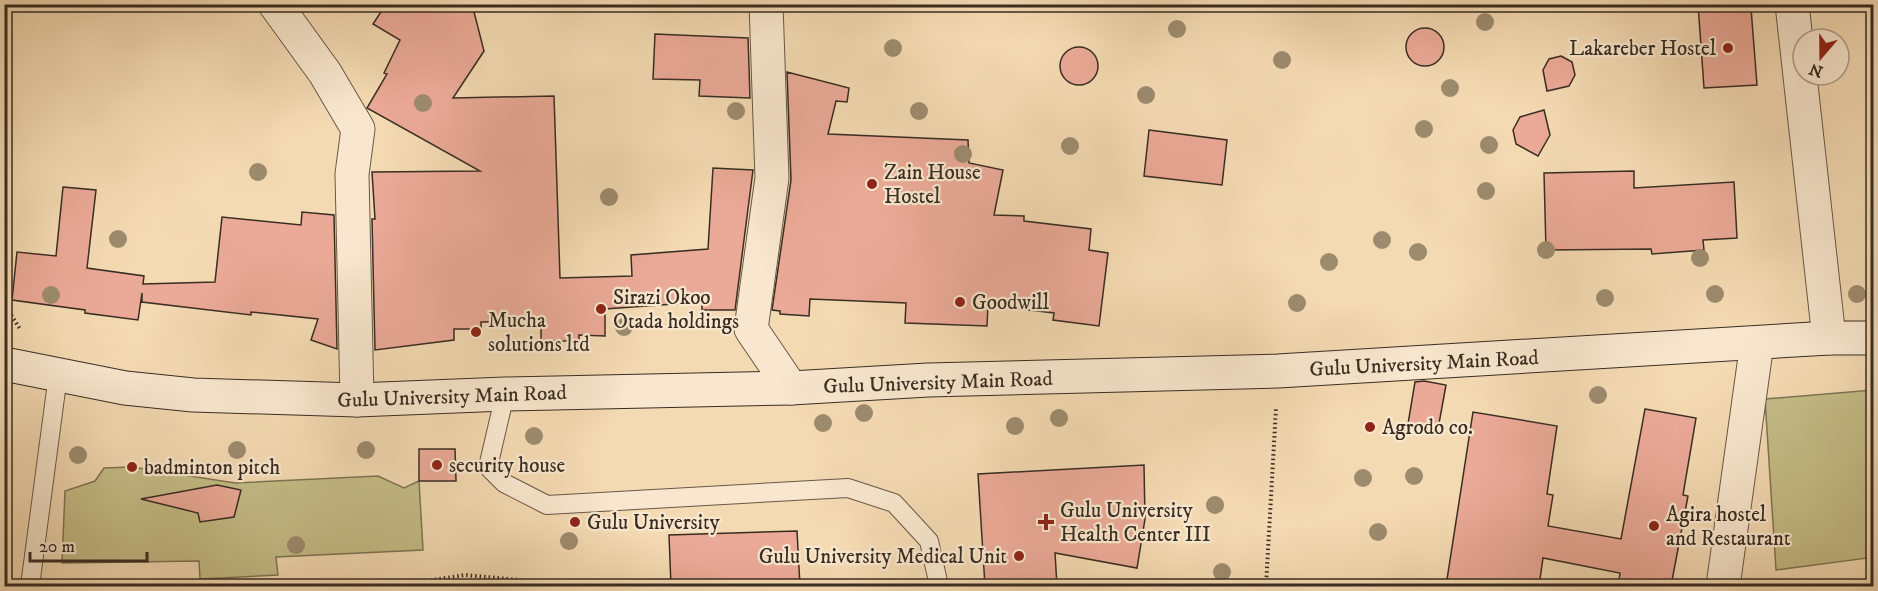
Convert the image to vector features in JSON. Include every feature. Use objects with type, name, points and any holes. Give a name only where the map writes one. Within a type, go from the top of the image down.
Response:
[{"type":"street","points":[[275,4],[326,73],[358,129],[352,174],[357,400]]},
{"type":"street","points":[[766,4],[772,178],[751,329],[790,388]]},
{"type":"street","points":[[1792,4],[1829,338]]},
{"type":"street","name":"Gulu University Main Road","points":[[4,364],[125,388],[193,395],[357,400],[505,394],[790,388],[928,380],[1278,371],[1829,338],[1874,338]]},
{"type":"street","points":[[1723,586],[1757,343]]},
{"type":"lane","points":[[30,586],[57,375]]},
{"type":"lane","points":[[505,394],[488,467],[504,483],[547,505],[848,488],[894,503],[929,541],[939,586]]},
{"type":"path","points":[[1266,586],[1278,371]]},
{"type":"path","points":[[395,586],[465,575],[583,586]]},
{"type":"shaded area","points":[[1873,390],[1873,586],[1871,586],[1867,558],[1776,570],[1765,399]]},
{"type":"shaded area","points":[[132,467],[235,483],[378,476],[404,488],[419,481],[423,550],[276,557],[278,575],[200,579],[199,561],[62,563],[65,491],[95,481],[104,468]]},
{"type":"building","points":[[386,4],[472,4],[484,51],[453,98],[554,96],[560,278],[632,276],[631,255],[708,249],[713,168],[753,170],[735,310],[702,310],[702,302],[605,309],[605,336],[579,335],[579,341],[541,341],[541,321],[481,322],[481,329],[454,329],[454,340],[375,350],[372,219],[375,219],[372,172],[480,171],[367,108],[387,74],[384,73],[400,40],[373,24]]},
{"type":"building","name":"Lakareber Hostel","points":[[1698,4],[1735,4],[1735,9],[1751,8],[1757,85],[1704,88]]},
{"type":"building","points":[[1425,28],[1438,34],[1444,47],[1438,60],[1425,66],[1412,60],[1406,47],[1412,34]]},
{"type":"building","points":[[655,34],[748,38],[750,98],[699,96],[700,80],[653,79]]},
{"type":"building","points":[[1079,47],[1092,53],[1098,66],[1092,79],[1079,85],[1066,79],[1060,66],[1066,53]]},
{"type":"building","points":[[1561,56],[1572,62],[1575,75],[1569,86],[1547,91],[1543,70],[1549,59]]},
{"type":"building","points":[[787,72],[849,88],[847,102],[836,101],[828,134],[968,140],[969,163],[1003,170],[994,215],[1024,216],[1024,221],[1091,229],[1089,250],[1108,253],[1099,326],[1053,320],[1054,313],[988,305],[987,326],[905,323],[906,303],[810,299],[809,316],[780,314],[780,311],[772,310],[791,180]]},
{"type":"building","points":[[1544,110],[1550,135],[1538,156],[1516,144],[1513,130],[1520,117]]},
{"type":"building","points":[[1149,130],[1227,140],[1222,185],[1144,176]]},
{"type":"building","points":[[1634,171],[1634,188],[1734,182],[1737,238],[1703,240],[1704,250],[1652,254],[1651,249],[1546,250],[1544,173]]},
{"type":"building","points":[[63,187],[96,190],[87,268],[144,276],[143,284],[215,282],[222,217],[301,225],[302,212],[334,215],[337,349],[311,340],[318,319],[251,312],[251,315],[142,302],[142,293],[138,320],[12,300],[17,252],[56,256]]},
{"type":"building","points":[[1424,381],[1446,385],[1438,429],[1408,424],[1415,382]]},
{"type":"building","points":[[1645,409],[1696,418],[1683,495],[1688,496],[1671,586],[1618,586],[1620,573],[1543,558],[1539,586],[1446,586],[1473,412],[1557,426],[1547,494],[1553,495],[1548,526],[1621,539]]},
{"type":"building","name":"security house","points":[[419,449],[455,449],[456,481],[419,481]]},
{"type":"building","points":[[1144,465],[1145,519],[1137,568],[1055,553],[1057,586],[985,586],[978,474]]},
{"type":"building","points":[[217,485],[241,490],[234,517],[200,522],[198,513],[141,499]]},
{"type":"building","points":[[797,531],[800,586],[671,586],[669,535]]},
{"type":"place","name":"Lakareber Hostel","points":[[1728,48]]},
{"type":"place","name":"Zain House Hostel","points":[[872,184]]},
{"type":"place","name":"Goodwill","points":[[960,302]]},
{"type":"place","name":"Sirazi Okoo Otada holdings","points":[[601,309]]},
{"type":"place","name":"Mucha solutions ltd","points":[[476,332]]},
{"type":"place","name":"Agrodo co.","points":[[1370,427]]},
{"type":"place","name":"security house","points":[[437,465]]},
{"type":"place","name":"badminton pitch","points":[[132,467]]},
{"type":"place","name":"Gulu University","points":[[575,522]]},
{"type":"place","name":"Gulu University Health Center III","points":[[1046,522]]},
{"type":"place","name":"Agira hostel and Restaurant","points":[[1654,526]]},
{"type":"place","name":"Gulu University Medical Unit","points":[[1019,556]]}]
